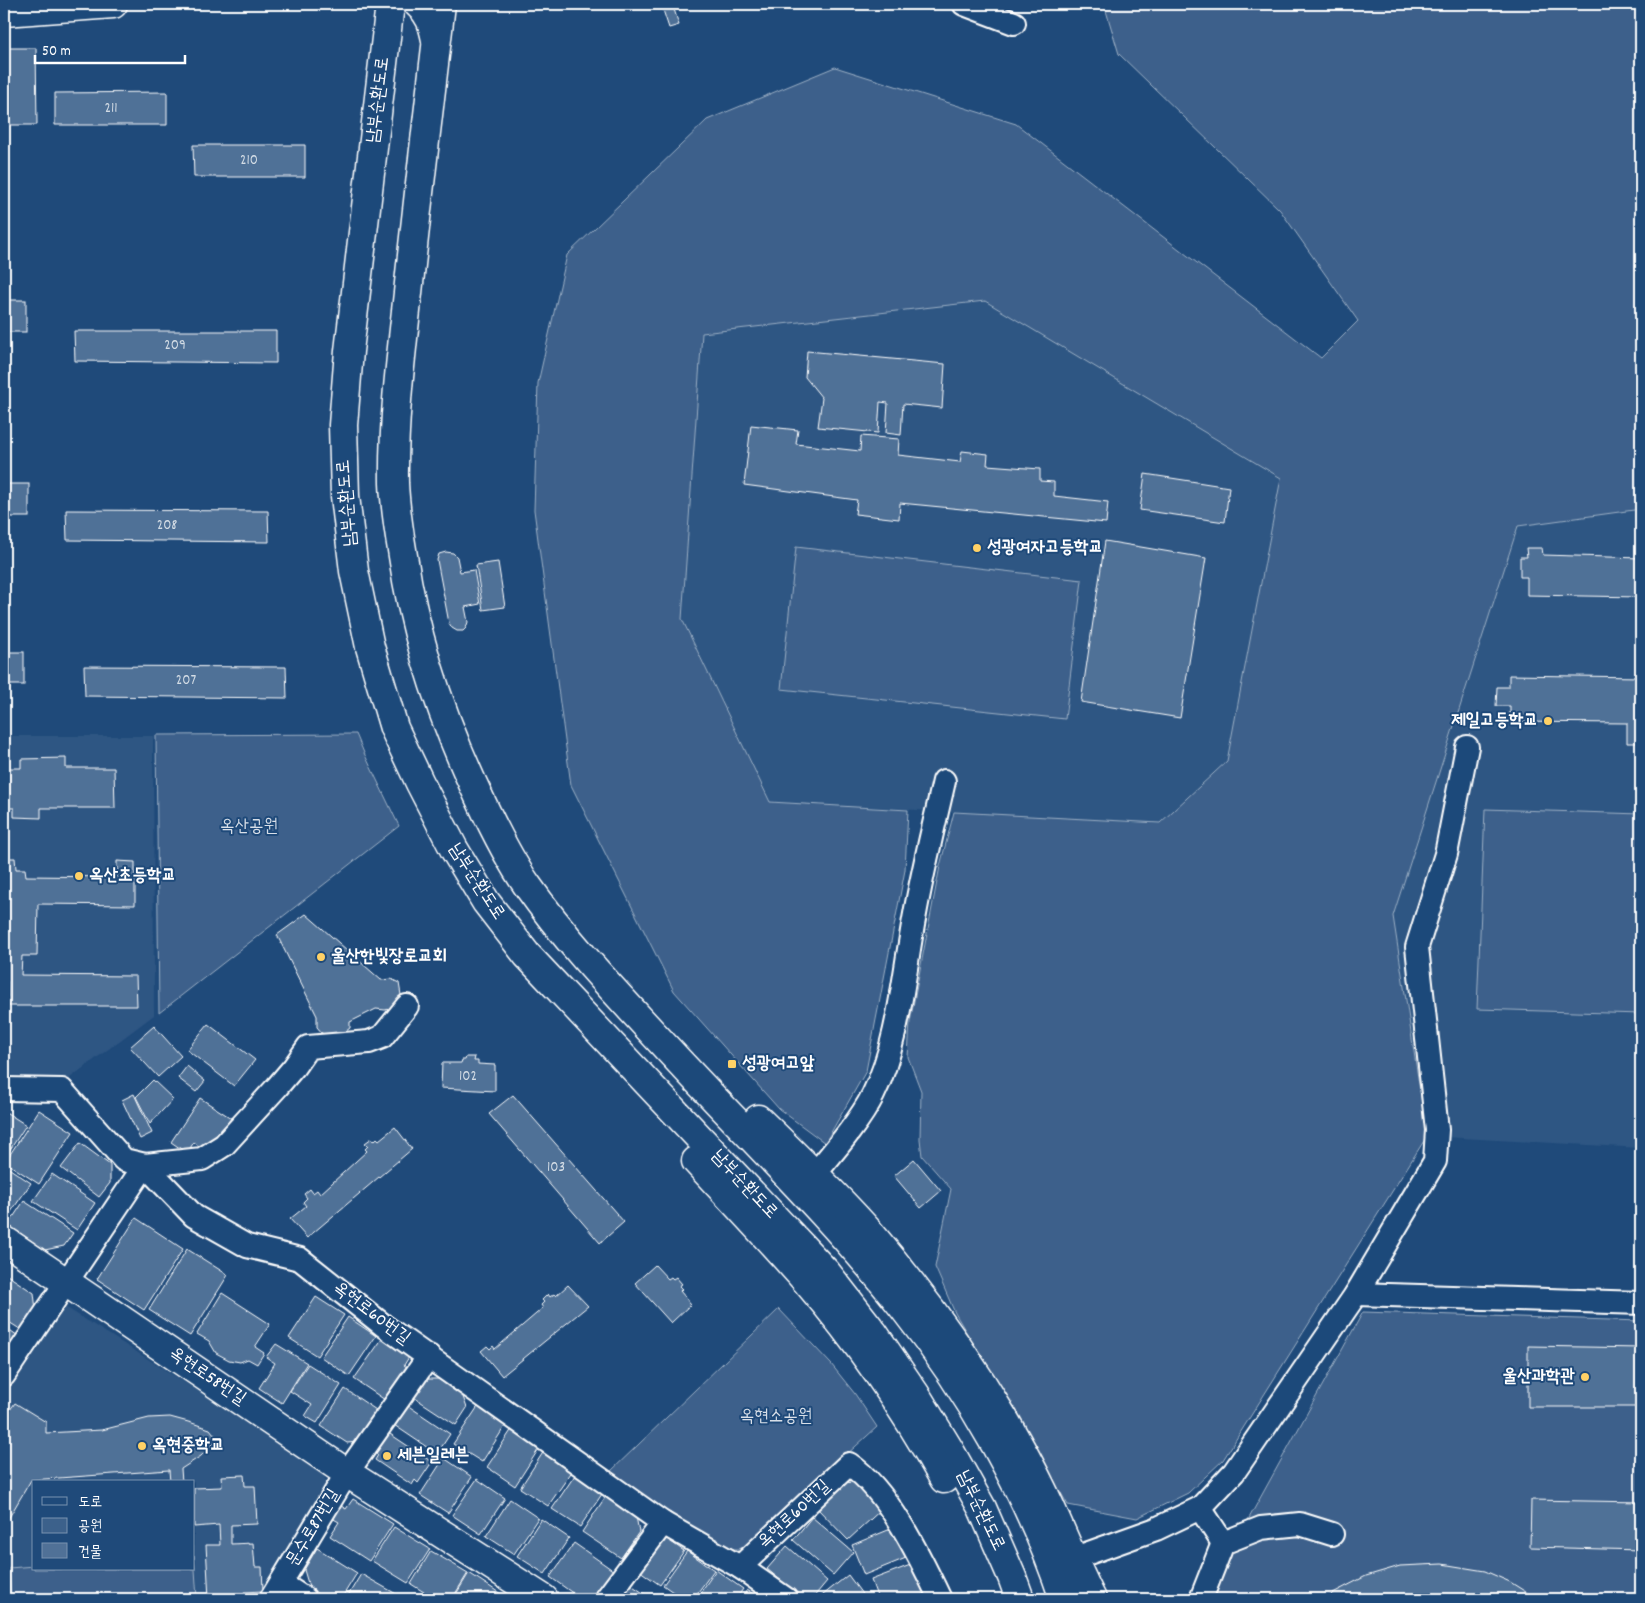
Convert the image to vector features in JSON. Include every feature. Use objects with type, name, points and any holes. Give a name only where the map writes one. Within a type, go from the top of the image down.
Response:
[{"type":"main road","points":[[4,12],[114,4]]},
{"type":"main road","name":"남부순환도로","points":[[390,4],[342,425],[345,496],[356,580],[370,647],[394,728],[454,849],[486,902],[527,955],[828,1273],[873,1332],[916,1395],[949,1449],[972,1491],[1020,1599]]},
{"type":"main road","points":[[418,4],[426,11],[433,25],[436,41]]},
{"type":"main road","points":[[441,4],[395,419],[394,487],[403,559],[417,627],[444,714],[464,766],[494,829],[524,881],[567,938],[693,1077],[855,1249],[904,1308],[952,1376],[986,1430],[1015,1482],[1052,1563],[1064,1599]]},
{"type":"main road","points":[[524,881],[610,976],[815,1174],[871,1234],[907,1277],[969,1362],[1006,1422],[1041,1486],[1072,1559],[1092,1599]]},
{"type":"main road","points":[[486,902],[521,956],[556,1004],[654,1116],[807,1283],[856,1343],[933,1459],[964,1514],[999,1599]]},
{"type":"main road","name":"옥현로58번길","points":[[4,1240],[347,1473],[544,1599]]},
{"type":"main road","points":[[1072,1559],[1086,1599]]},
{"type":"street","points":[[964,4],[1014,22]]},
{"type":"street","points":[[1072,1559],[1156,1529],[1200,1508],[1234,1472],[1356,1294],[1435,1161],[1437,1130],[1417,947],[1446,854],[1467,747]]},
{"type":"street","points":[[815,1174],[842,1141],[873,1096],[887,1061],[901,997],[915,914],[944,781]]},
{"type":"street","points":[[4,1375],[145,1165],[202,1159],[224,1145],[294,1068],[308,1046],[369,1042],[382,1037],[407,1006]]},
{"type":"street","name":"옥현로60번길","points":[[4,1089],[62,1090],[124,1160],[145,1165],[194,1216],[247,1246],[300,1259],[383,1325],[663,1523],[740,1566],[786,1599]]},
{"type":"street","points":[[1356,1294],[1641,1303]]},
{"type":"street","points":[[347,1473],[428,1356]]},
{"type":"street","name":"옥현로60번길","points":[[740,1566],[849,1464],[858,1470],[880,1495],[917,1551],[940,1599]]},
{"type":"street","name":"문수로87번길","points":[[305,1599],[276,1592],[347,1473]]},
{"type":"street","points":[[1200,1508],[1223,1543]]},
{"type":"street","points":[[606,1599],[663,1523]]},
{"type":"street","points":[[1201,1599],[1223,1543],[1261,1528],[1300,1524],[1332,1534]]},
{"type":"shaded area","name":"성광여자고등학교","points":[[985,301],[1281,478],[1227,761],[1161,823],[770,802],[682,619],[702,333]]},
{"type":"shaded area","name":"제일고등학교","points":[[1641,509],[1641,1148],[1427,1136],[1393,916],[1518,526]]},
{"type":"shaded area","name":"옥산초등학교","points":[[4,736],[153,736],[154,1015],[62,1084],[4,1083]]},
{"type":"shaded area","name":"옥현중학교","points":[[59,1303],[238,1416],[323,1475],[329,1487],[261,1599],[4,1599],[4,1388]]},
{"type":"green space","points":[[1104,4],[1641,4],[1641,509],[1518,526],[1393,916],[1427,1136],[1223,1460],[1188,1493],[1137,1518],[1068,1505],[955,1313],[935,1267],[951,1189],[922,1156],[920,1139],[921,1091],[908,1057],[910,1022],[940,866],[954,812],[1160,823],[1227,761],[1281,478],[985,301],[702,333],[682,619],[770,802],[908,810],[905,870],[866,1071],[825,1143],[779,1109],[674,991],[571,785],[534,510],[538,383],[567,255],[707,120],[835,67],[1016,124],[1321,358],[1358,321],[1280,210],[1119,54]]},
{"type":"green space","points":[[796,547],[1082,580],[1065,719],[781,689]]},
{"type":"green space","name":"옥산공원","points":[[356,734],[399,826],[159,1013],[156,735]]},
{"type":"green space","points":[[1485,809],[1641,814],[1641,1014],[1477,1009]]},
{"type":"green space","name":"옥현소공원","points":[[779,1309],[831,1364],[855,1394],[877,1427],[749,1543],[739,1549],[728,1547],[713,1541],[674,1518],[610,1472]]},
{"type":"green space","points":[[1363,1312],[1641,1321],[1641,1599],[1207,1599],[1248,1520]]},
{"type":"green space","points":[[32,1566],[32,1570],[195,1570],[197,1599],[11,1599],[9,1568]]},
{"type":"building","points":[[673,6],[679,25],[669,28],[663,10]]},
{"type":"building","points":[[4,48],[36,48],[37,125],[4,125]]},
{"type":"building","points":[[167,92],[167,125],[55,125],[55,93]]},
{"type":"building","points":[[193,145],[305,145],[305,177],[194,177]]},
{"type":"building","points":[[4,300],[26,300],[26,332],[4,332]]},
{"type":"building","points":[[74,331],[276,331],[276,363],[75,361]]},
{"type":"building","points":[[807,351],[945,364],[942,408],[903,404],[901,435],[886,433],[888,403],[880,402],[878,433],[818,427],[822,398],[805,377]]},
{"type":"building","points":[[751,425],[798,430],[796,444],[860,451],[861,436],[899,439],[898,455],[960,462],[962,451],[988,454],[987,465],[1040,469],[1040,481],[1054,482],[1054,496],[1108,502],[1106,523],[900,503],[899,519],[855,514],[857,500],[744,485]]},
{"type":"building","points":[[1145,474],[1229,487],[1225,522],[1140,510]]},
{"type":"building","points":[[4,484],[29,484],[29,517],[4,517]]},
{"type":"building","points":[[66,510],[268,511],[269,542],[67,540]]},
{"type":"building","points":[[1105,541],[1206,558],[1180,718],[1081,702]]},
{"type":"building","points":[[1526,548],[1542,548],[1543,555],[1641,558],[1641,597],[1527,595],[1527,577],[1520,577],[1520,557],[1527,557]]},
{"type":"building","points":[[453,553],[457,557],[460,572],[474,570],[480,604],[465,607],[468,622],[463,631],[457,631],[449,623],[437,560],[439,554]]},
{"type":"building","points":[[498,562],[505,607],[483,610],[476,565]]},
{"type":"building","points":[[4,652],[24,652],[24,685],[4,685]]},
{"type":"building","points":[[84,666],[286,667],[287,698],[85,696]]},
{"type":"building","points":[[1509,675],[1641,677],[1641,743],[1627,743],[1627,723],[1510,722],[1510,706],[1496,706],[1497,687],[1509,687]]},
{"type":"building","points":[[66,758],[66,768],[114,768],[115,808],[41,808],[41,818],[14,817],[14,808],[4,808],[4,768],[21,768],[21,759]]},
{"type":"building","points":[[4,858],[15,858],[16,869],[25,869],[26,876],[117,877],[117,861],[135,862],[135,905],[38,904],[37,956],[22,956],[21,975],[136,976],[137,1006],[8,1006],[7,981],[4,981]]},
{"type":"building","name":"울산한빛장로교회","points":[[306,914],[381,980],[391,979],[399,983],[402,1001],[394,1008],[376,1009],[350,1022],[350,1028],[341,1035],[331,1038],[323,1034],[317,1027],[317,1016],[277,935]]},
{"type":"building","points":[[208,1024],[255,1060],[234,1086],[187,1050]]},
{"type":"building","points":[[154,1026],[181,1056],[158,1077],[130,1047]]},
{"type":"building","points":[[466,1057],[475,1057],[474,1061],[478,1061],[478,1064],[495,1065],[495,1091],[441,1088],[442,1063],[461,1063]]},
{"type":"building","points":[[187,1066],[205,1081],[196,1092],[178,1078]]},
{"type":"building","points":[[153,1080],[173,1099],[150,1124],[136,1097]]},
{"type":"building","points":[[134,1094],[152,1133],[140,1139],[122,1100]]},
{"type":"building","points":[[513,1095],[624,1222],[600,1243],[489,1114]]},
{"type":"building","points":[[200,1098],[231,1118],[212,1146],[200,1147],[194,1142],[187,1153],[171,1142]]},
{"type":"building","points":[[39,1110],[73,1132],[39,1184],[5,1162]]},
{"type":"building","points":[[4,1111],[26,1125],[4,1159]]},
{"type":"building","points":[[395,1127],[412,1149],[307,1238],[290,1219],[306,1206],[303,1202],[307,1198],[304,1194],[310,1189],[313,1193],[317,1190],[320,1194],[367,1151],[365,1149],[368,1146],[365,1143],[372,1138],[374,1141],[377,1138],[379,1140]]},
{"type":"building","points":[[80,1143],[110,1165],[110,1183],[99,1197],[61,1168]]},
{"type":"building","points":[[914,1159],[941,1191],[921,1208],[894,1176]]},
{"type":"building","points":[[4,1165],[31,1183],[4,1222]]},
{"type":"building","points":[[52,1174],[95,1203],[77,1230],[33,1201]]},
{"type":"building","points":[[24,1201],[73,1233],[64,1246],[45,1250],[8,1225]]},
{"type":"building","points":[[136,1218],[183,1249],[144,1310],[97,1279]]},
{"type":"building","points":[[187,1249],[228,1275],[190,1336],[149,1310]]},
{"type":"building","points":[[655,1265],[668,1279],[676,1277],[682,1284],[679,1286],[682,1289],[680,1291],[691,1304],[671,1323],[635,1283]]},
{"type":"building","points":[[4,1273],[34,1293],[36,1310],[23,1331],[4,1319]]},
{"type":"building","points":[[568,1285],[588,1306],[502,1376],[481,1351],[487,1346],[490,1349],[493,1346],[495,1349],[543,1308],[541,1305],[544,1302],[542,1300],[548,1294],[550,1297],[554,1294],[556,1296]]},
{"type":"building","points":[[222,1293],[270,1324],[255,1347],[264,1353],[257,1364],[248,1359],[240,1362],[229,1360],[216,1353],[209,1341],[197,1334]]},
{"type":"building","points":[[316,1297],[344,1315],[317,1356],[289,1338]]},
{"type":"building","points":[[348,1317],[376,1336],[349,1376],[321,1357]]},
{"type":"building","points":[[4,1326],[21,1338],[4,1362]]},
{"type":"building","points":[[382,1339],[409,1357],[404,1365],[411,1370],[388,1402],[354,1379]]},
{"type":"building","points":[[276,1344],[307,1363],[282,1403],[259,1388],[275,1363],[266,1357]]},
{"type":"building","name":"울산과학관","points":[[1528,1346],[1641,1348],[1641,1407],[1528,1407]]},
{"type":"building","points":[[308,1364],[341,1385],[317,1423],[305,1416],[312,1405],[290,1391]]},
{"type":"building","points":[[423,1379],[438,1379],[462,1394],[467,1408],[456,1425],[412,1396]]},
{"type":"building","points":[[345,1389],[379,1412],[359,1442],[347,1443],[321,1426]]},
{"type":"building","points":[[15,1403],[46,1422],[46,1433],[102,1430],[149,1418],[170,1417],[210,1429],[218,1439],[201,1456],[181,1469],[182,1480],[170,1480],[169,1470],[31,1480],[4,1526],[4,1418]]},
{"type":"building","points":[[404,1403],[450,1434],[437,1454],[391,1423]]},
{"type":"building","points":[[479,1405],[507,1423],[482,1462],[453,1444]]},
{"type":"building","points":[[512,1429],[540,1447],[515,1486],[487,1467]]},
{"type":"building","points":[[384,1430],[432,1462],[418,1483],[415,1480],[412,1485],[375,1460],[378,1455],[370,1450]]},
{"type":"building","points":[[544,1451],[573,1470],[548,1506],[520,1488]]},
{"type":"building","points":[[444,1458],[472,1477],[448,1513],[420,1495]]},
{"type":"building","points":[[577,1472],[604,1491],[580,1527],[552,1509]]},
{"type":"building","points":[[244,1475],[245,1486],[255,1486],[257,1524],[231,1525],[231,1544],[253,1543],[255,1567],[262,1567],[263,1591],[244,1592],[244,1599],[209,1599],[206,1545],[220,1545],[219,1525],[195,1527],[195,1488],[222,1487],[221,1476]]},
{"type":"building","points":[[477,1479],[505,1498],[481,1534],[452,1515]]},
{"type":"building","points":[[843,1482],[859,1483],[883,1508],[848,1540],[816,1507]]},
{"type":"building","points":[[608,1493],[635,1511],[639,1532],[621,1558],[582,1532]]},
{"type":"building","points":[[353,1499],[393,1524],[369,1561],[330,1536],[339,1522],[330,1517],[338,1504],[346,1509]]},
{"type":"building","points":[[510,1499],[538,1518],[514,1554],[486,1536]]},
{"type":"building","points":[[1531,1500],[1641,1502],[1641,1550],[1530,1547]]},
{"type":"building","points":[[812,1517],[853,1552],[833,1575],[793,1540]]},
{"type":"building","points":[[541,1519],[569,1538],[545,1574],[517,1556]]},
{"type":"building","points":[[394,1527],[430,1549],[408,1583],[372,1561]]},
{"type":"building","points":[[893,1528],[906,1558],[864,1575],[852,1545]]},
{"type":"building","points":[[657,1532],[684,1551],[660,1585],[633,1566]]},
{"type":"building","points":[[574,1543],[614,1571],[594,1599],[581,1599],[550,1577]]},
{"type":"building","points":[[787,1546],[827,1581],[812,1599],[803,1599],[767,1569]]},
{"type":"building","points":[[317,1548],[357,1573],[341,1599],[326,1599],[310,1590],[304,1570]]},
{"type":"building","points":[[431,1551],[468,1573],[452,1599],[435,1599],[411,1584]]},
{"type":"building","points":[[687,1551],[714,1570],[693,1599],[683,1599],[663,1585]]},
{"type":"building","points":[[913,1564],[925,1594],[913,1599],[878,1599],[871,1580]]},
{"type":"building","points":[[1442,1564],[1485,1571],[1510,1582],[1537,1599],[1327,1599],[1333,1593],[1366,1576],[1400,1566]]},
{"type":"building","points":[[716,1570],[743,1589],[736,1599],[696,1599]]},
{"type":"building","points":[[469,1573],[504,1596],[502,1599],[453,1599]]},
{"type":"building","points":[[361,1574],[398,1595],[396,1599],[346,1599]]},
{"type":"building","points":[[848,1575],[862,1594],[855,1599],[818,1599]]},
{"type":"building","points":[[622,1579],[651,1598],[609,1599]]},
{"type":"building","points":[[8,1581],[9,1599],[4,1599],[4,1582]]},
{"type":"building","points":[[747,1590],[761,1599],[741,1599]]},
{"type":"place","name":"성광여자고등학교","points":[[977,548]]},
{"type":"place","name":"제일고등학교","points":[[1548,721]]},
{"type":"place","name":"옥산초등학교","points":[[79,876]]},
{"type":"place","name":"울산한빛장로교회","points":[[321,957]]},
{"type":"place","name":"성광여고앞","points":[[732,1064]]},
{"type":"place","name":"울산과학관","points":[[1585,1377]]},
{"type":"place","name":"옥현중학교","points":[[142,1446]]},
{"type":"place","name":"세븐일레븐","points":[[387,1456]]}]
